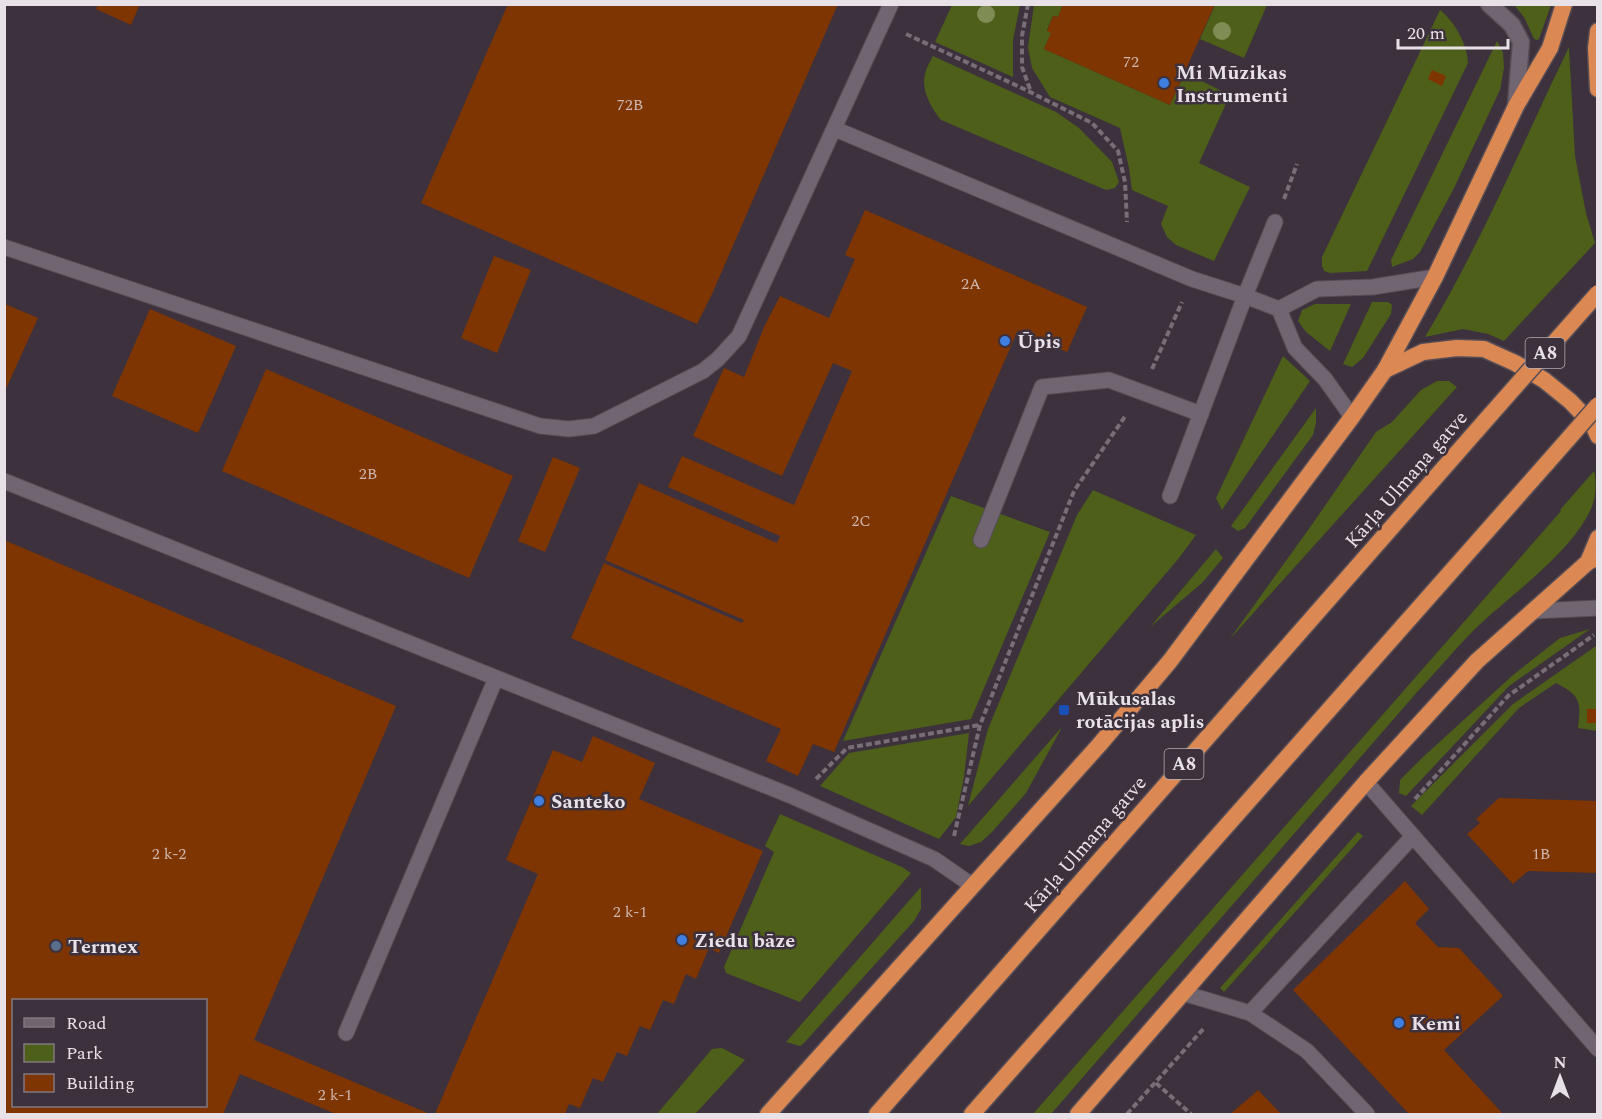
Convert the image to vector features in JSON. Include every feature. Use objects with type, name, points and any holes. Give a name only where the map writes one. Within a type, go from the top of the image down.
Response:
[{"type":"highway","points":[[768,1114],[1100,744],[1170,661],[1352,417],[1385,370],[1436,277],[1516,106],[1550,48],[1564,4]]},
{"type":"highway","points":[[1598,30],[1596,48],[1598,90]]},
{"type":"highway","name":"Kārļa Ulmaņa gatve","points":[[877,1114],[1598,293]]},
{"type":"highway","points":[[1385,370],[1424,352],[1457,348],[1484,349],[1544,380],[1570,400],[1593,425],[1598,436]]},
{"type":"highway","points":[[972,1114],[1598,405]]},
{"type":"highway","points":[[1078,1114],[1366,783],[1477,661],[1593,560],[1598,537]]},
{"type":"street","points":[[1489,4],[1512,25],[1521,42],[1516,106]]},
{"type":"lane","points":[[4,247],[540,426],[569,429],[594,426],[703,371],[718,359],[739,336],[891,4]]},
{"type":"lane","points":[[835,129],[1192,279],[1279,309],[1295,348],[1325,379],[1352,417]]},
{"type":"lane","points":[[1170,496],[1275,222]]},
{"type":"lane","points":[[1279,309],[1317,289],[1373,287],[1436,277]]},
{"type":"lane","points":[[981,540],[1042,387],[1109,380],[1201,414]]},
{"type":"lane","points":[[4,481],[798,798],[934,859],[973,886]]},
{"type":"lane","points":[[1534,611],[1598,608]]},
{"type":"lane","points":[[346,1034],[496,678]]},
{"type":"lane","points":[[1366,783],[1598,1049]]},
{"type":"lane","points":[[1250,1013],[1413,836]]},
{"type":"lane","points":[[1183,993],[1250,1013],[1306,1051],[1367,1114]]},
{"type":"path","points":[[1028,4],[1022,36],[1022,67],[1032,93]]},
{"type":"path","points":[[883,23],[1092,123],[1118,151],[1125,182],[1130,253]]},
{"type":"path","points":[[1275,222],[1297,164]]},
{"type":"path","points":[[954,836],[980,725],[1074,491],[1141,392],[1192,279]]},
{"type":"path","points":[[798,798],[847,748],[980,725]]},
{"type":"path","points":[[1156,1083],[1191,1114]]},
{"type":"green space","points":[[952,5],[1020,5],[1013,40],[1013,77],[935,42]]},
{"type":"green space","points":[[1034,5],[1063,5],[1058,17],[1053,16],[1047,30],[1051,33],[1044,49],[1170,105],[1185,73],[1230,95],[1199,163],[1250,187],[1214,261],[1176,245],[1167,237],[1161,224],[1168,206],[1132,190],[1120,128],[1050,97],[1032,68],[1028,47]]},
{"type":"green space","points":[[1215,5],[1267,5],[1244,58],[1200,39]]},
{"type":"green space","points":[[1514,5],[1551,5],[1539,39],[1534,39],[1524,17]]},
{"type":"green space","points":[[1440,10],[1459,34],[1468,63],[1367,271],[1330,273],[1324,271],[1322,257]]},
{"type":"green space","points":[[1497,41],[1503,53],[1504,68],[1500,90],[1454,188],[1420,252],[1413,259],[1392,267],[1391,260]]},
{"type":"green space","points":[[1569,47],[1575,156],[1586,213],[1595,243],[1504,341],[1488,334],[1463,329],[1425,337],[1483,230]]},
{"type":"green space","points":[[933,56],[1056,112],[1079,128],[1112,162],[1119,182],[1115,188],[1106,190],[941,120],[930,104],[924,86],[926,72]]},
{"type":"green space","points":[[1372,302],[1388,302],[1392,305],[1391,314],[1363,358],[1352,367],[1343,364]]},
{"type":"green space","points":[[1315,304],[1351,304],[1330,351],[1306,332],[1298,321],[1302,310]]},
{"type":"green space","points":[[1283,356],[1310,381],[1222,510],[1216,498]]},
{"type":"green space","points":[[1437,381],[1449,381],[1457,387],[1229,640],[1376,432],[1392,422],[1421,390]]},
{"type":"green space","points":[[1316,408],[1313,435],[1245,528],[1238,531],[1231,526]]},
{"type":"green space","points":[[1594,471],[1594,502],[1568,544],[1453,652],[1051,1114],[1033,1114],[1561,511]]},
{"type":"green space","points":[[1093,490],[1196,535],[968,806],[988,729],[1077,515]]},
{"type":"green space","points":[[951,496],[1050,532],[971,719],[843,741]]},
{"type":"green space","points":[[1216,549],[1223,558],[1202,583],[1150,627]]},
{"type":"green space","points":[[1590,629],[1509,686],[1406,796],[1399,793],[1400,780],[1513,675],[1560,638]]},
{"type":"green space","points":[[1596,646],[1597,731],[1578,728],[1578,700],[1556,683],[1519,708],[1422,815],[1411,806],[1513,704]]},
{"type":"green space","points":[[1061,728],[1026,793],[981,842],[969,846],[960,844]]},
{"type":"green space","points":[[969,733],[956,817],[939,839],[820,786],[849,753]]},
{"type":"green space","points":[[780,814],[911,873],[800,1002],[726,973],[724,967],[774,852],[765,846]]},
{"type":"green space","points":[[1358,832],[1363,836],[1224,992],[1220,988]]},
{"type":"green space","points":[[921,887],[921,909],[914,921],[804,1043],[800,1046],[786,1042]]},
{"type":"green space","points":[[722,1048],[745,1060],[695,1114],[657,1114],[712,1049]]},
{"type":"building","points":[[98,4],[140,4],[131,25],[96,9]]},
{"type":"building","points":[[508,4],[838,4],[697,324],[421,203]]},
{"type":"building","points":[[1063,4],[1215,4],[1170,105],[1044,49],[1051,33],[1047,31],[1053,16],[1058,17]]},
{"type":"building","points":[[1432,70],[1446,76],[1442,86],[1428,79]]},
{"type":"building","points":[[865,210],[1087,307],[1067,352],[1018,330],[834,752],[813,744],[798,776],[766,761],[781,729],[571,638],[604,563],[742,623],[744,620],[605,560],[639,483],[777,543],[780,536],[668,487],[682,456],[794,505],[852,371],[833,363],[782,476],[693,436],[724,368],[744,377],[764,327],[780,296],[829,318],[855,259],[845,255]]},
{"type":"building","points":[[494,256],[531,270],[497,353],[461,338]]},
{"type":"building","points":[[5,304],[38,318],[5,391]]},
{"type":"building","points":[[150,309],[236,346],[198,433],[112,396]]},
{"type":"building","points":[[266,369],[513,476],[469,578],[222,471]]},
{"type":"building","points":[[553,457],[580,468],[545,552],[518,541]]},
{"type":"building","points":[[4,540],[396,706],[254,1040],[430,1114],[336,1114],[240,1074],[223,1114],[4,1114]]},
{"type":"building","points":[[1587,709],[1597,709],[1598,723],[1587,723]]},
{"type":"building","points":[[593,736],[655,763],[639,799],[763,851],[719,953],[709,948],[696,979],[686,974],[674,1004],[663,1000],[650,1030],[640,1026],[627,1056],[617,1052],[603,1082],[593,1078],[580,1108],[569,1104],[565,1114],[435,1114],[538,874],[506,860],[553,750],[582,762]]},
{"type":"building","points":[[1499,798],[1598,801],[1598,873],[1528,871],[1513,884],[1467,834],[1480,823],[1476,819]]},
{"type":"building","name":"Kemi","points":[[1405,881],[1429,909],[1415,923],[1438,947],[1459,948],[1503,996],[1444,1050],[1503,1114],[1409,1114],[1293,990]]},
{"type":"building","points":[[1258,1090],[1281,1114],[1230,1114],[1248,1099]]},
{"type":"place","name":"Mi Mūzikas Instrumenti","points":[[1164,83]]},
{"type":"place","name":"Ūpis","points":[[1005,341]]},
{"type":"place","name":"Mūkusalas rotācijas aplis","points":[[1064,710]]},
{"type":"place","name":"Santeko","points":[[539,801]]},
{"type":"place","name":"Ziedu bāze","points":[[682,940]]},
{"type":"place","name":"Termex","points":[[56,946]]},
{"type":"place","name":"Kemi","points":[[1399,1023]]}]
